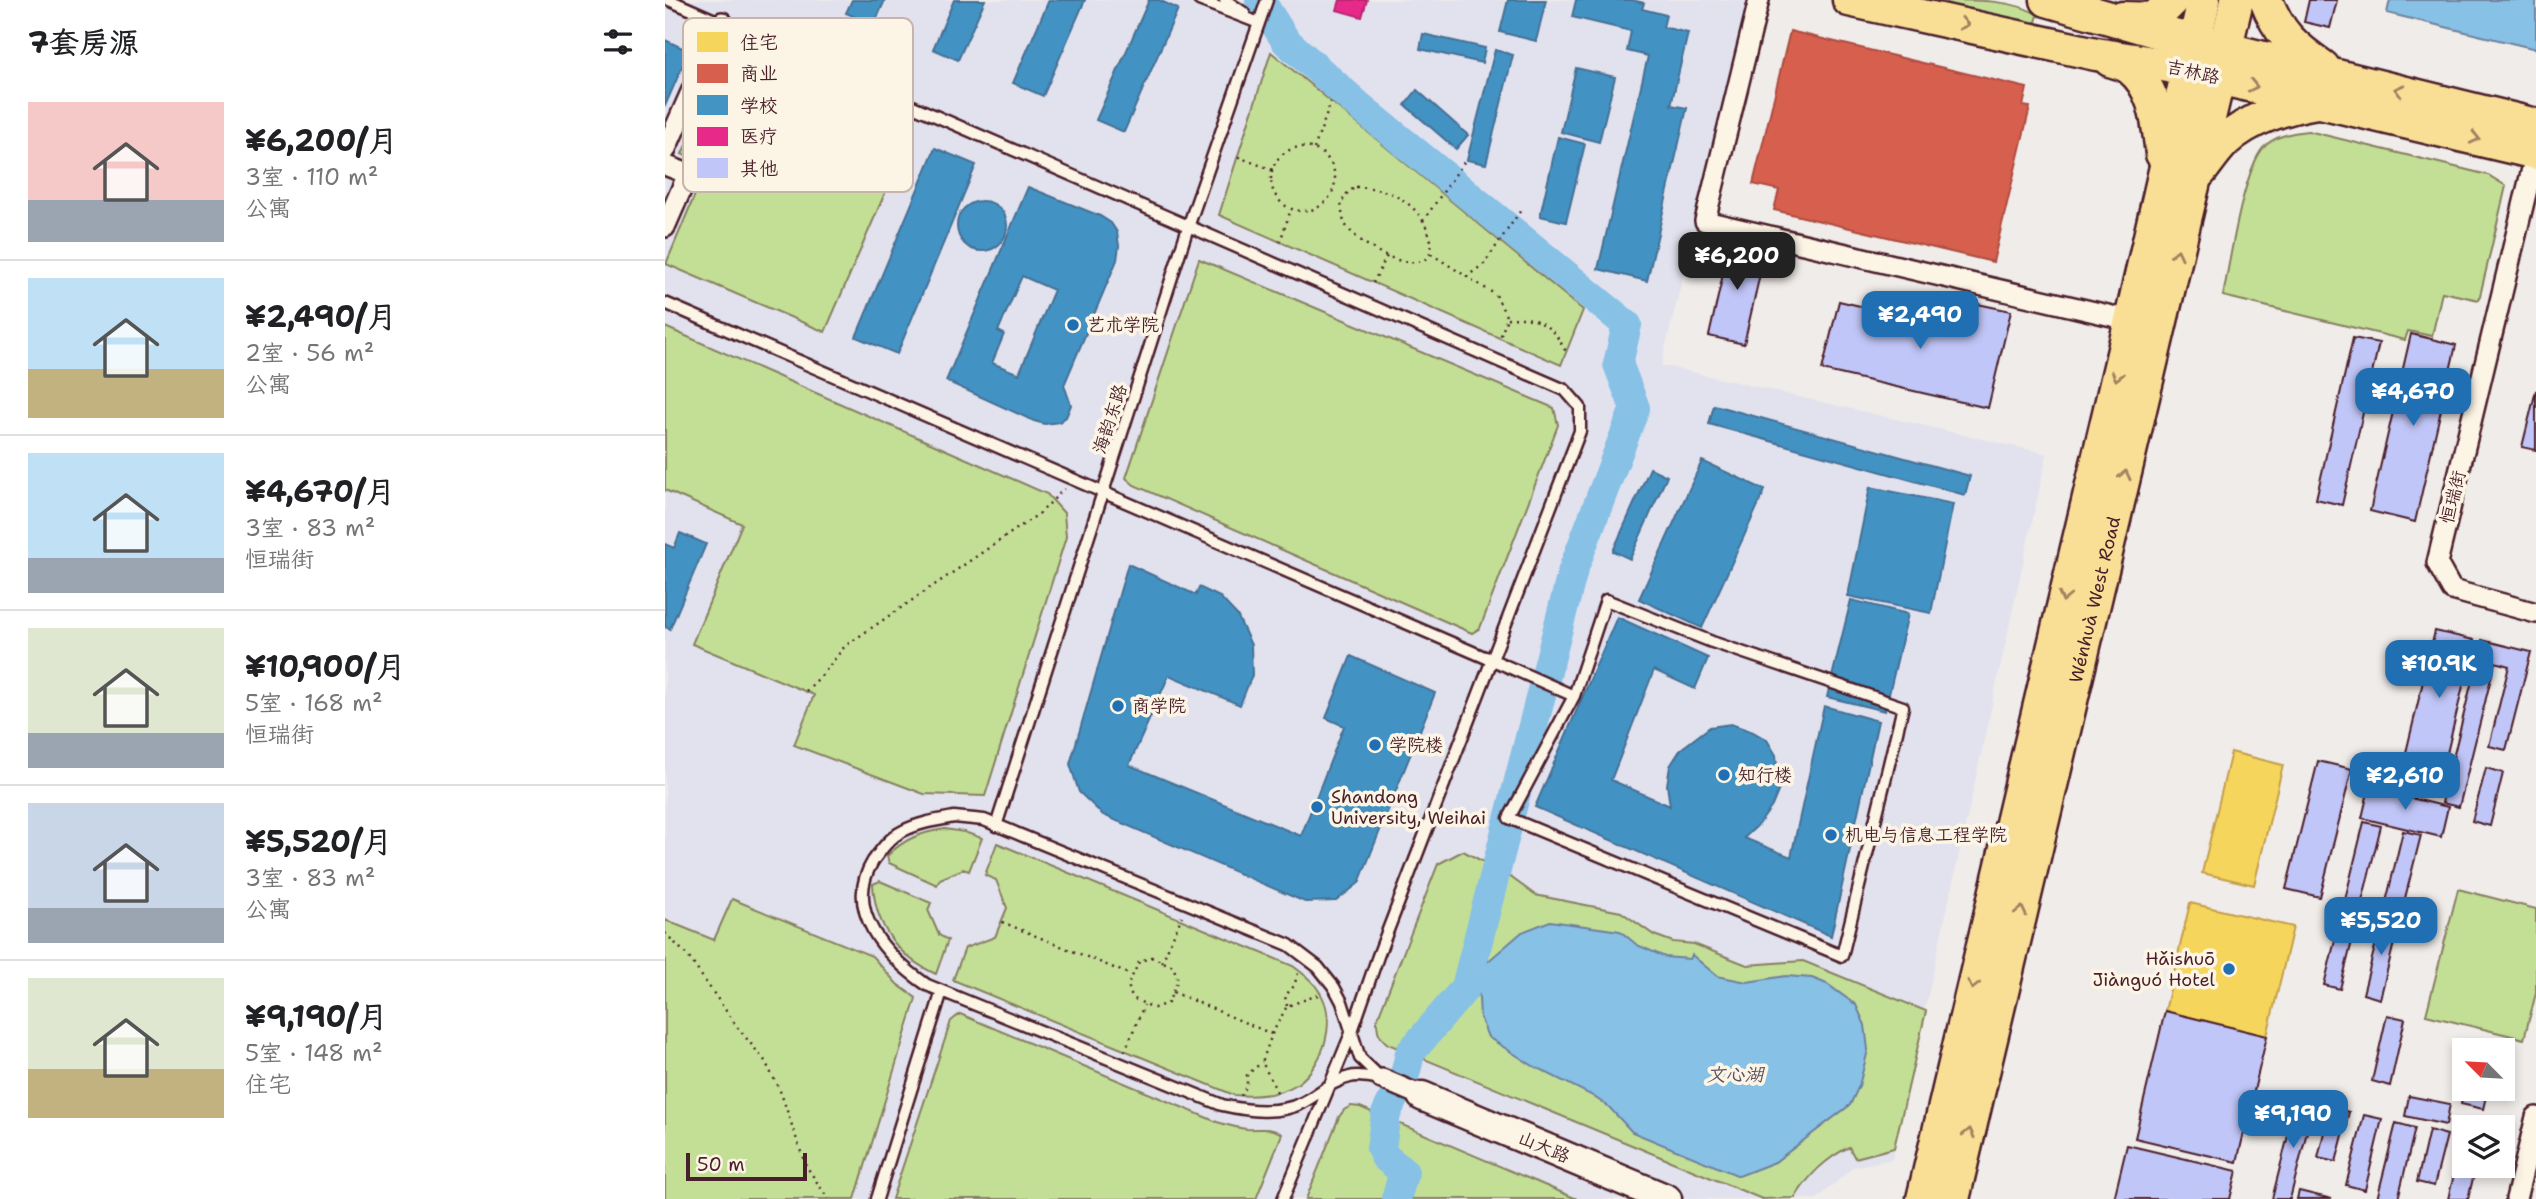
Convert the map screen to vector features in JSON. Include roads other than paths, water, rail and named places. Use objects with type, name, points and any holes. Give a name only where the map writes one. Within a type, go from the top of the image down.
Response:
[{"type":"main road","name":"吉林路","points":[[1849,0],[1898,5],[2096,54],[2190,56],[2222,63],[2326,88],[2536,152]]},
{"type":"main road","name":"吉林路","points":[[2047,0],[2109,18],[2190,56]]},
{"type":"main road","points":[[2109,18],[2154,19],[2173,0]]},
{"type":"main road","name":"Wénhuà West Road","points":[[2145,324],[2165,169],[2204,0]]},
{"type":"main road","name":"Wénhuà West Road","points":[[1938,1193],[2145,324],[2195,178],[2237,0]]},
{"type":"main road","points":[[2195,178],[2226,140],[2252,123],[2297,106],[2326,88],[2276,25],[2268,3]]},
{"type":"main road","points":[[2096,54],[2130,68],[2148,88],[2158,125],[2165,169]]},
{"type":"main road","name":"吉林路","points":[[2326,88],[2536,125]]},
{"type":"main road","name":"山大路","points":[[1422,1096],[1667,1199]]},
{"type":"street","points":[[1759,0],[1705,221],[2145,324]]},
{"type":"street","points":[[665,151],[683,110]]},
{"type":"street","name":"恒瑞街","points":[[2536,152],[2437,564],[2452,590],[2536,613]]},
{"type":"street","points":[[665,164],[683,172]]},
{"type":"street","points":[[665,227],[683,186]]},
{"type":"street","points":[[1382,1079],[1422,1096]]},
{"type":"street","points":[[2516,1199],[2536,1117]]},
{"type":"lane","points":[[669,0],[712,18]]},
{"type":"lane","points":[[1199,0],[1259,23]]},
{"type":"lane","points":[[1225,0],[1259,23]]},
{"type":"lane","name":"海韵东路","points":[[996,826],[1188,227],[1267,0]]},
{"type":"lane","points":[[913,106],[1565,390],[1580,407],[1580,431],[1489,659],[1352,1031],[1283,1199]]},
{"type":"lane","points":[[665,303],[1574,696]]},
{"type":"lane","points":[[1606,600],[1712,642],[1903,708],[1842,956],[1509,818],[1574,696],[1606,600]]},
{"type":"lane","points":[[954,817],[984,820],[1289,945],[1318,967],[1334,987],[1342,1002],[1360,1058],[1382,1079],[1352,1076],[1330,1085],[1302,1103],[1279,1110],[1236,1108],[942,991],[905,970],[882,944],[866,920],[864,893],[869,869],[882,848],[901,831],[929,821],[954,817]]},
{"type":"lane","points":[[877,1199],[942,991]]},
{"type":"lane","points":[[1302,1103],[1324,1083],[1339,1060],[1345,1035],[1342,1002]]},
{"type":"water","points":[[2390,0],[2536,0],[2536,49],[2387,13]]},
{"type":"water","name":"文心湖","points":[[1550,921],[1620,931],[1637,945],[1665,957],[1690,959],[1692,955],[1717,976],[1747,982],[1786,976],[1812,978],[1827,984],[1856,1005],[1865,1025],[1868,1050],[1859,1086],[1850,1105],[1775,1162],[1739,1176],[1632,1132],[1609,1107],[1591,1095],[1533,1066],[1488,1037],[1480,1017],[1478,980],[1486,963],[1522,932]]},
{"type":"waterway","points":[[1260,0],[1286,41],[1358,105],[1627,325],[1618,364],[1635,408],[1573,570],[1466,987],[1410,1053],[1406,1071],[1386,1114],[1381,1148],[1385,1157],[1404,1172],[1396,1199]]},
{"type":"place","name":"艺术学院","points":[[1073,325]]},
{"type":"place","name":"商学院","points":[[1118,706]]},
{"type":"place","name":"学院楼","points":[[1375,745]]},
{"type":"place","name":"知行楼","points":[[1724,775]]},
{"type":"place","name":"Shandong University, Weihai","points":[[1317,807]]},
{"type":"place","name":"机电与信息工程学院","points":[[1831,835]]},
{"type":"place","name":"Hǎishuō Jiànguó Hotel","points":[[2229,969]]}]
